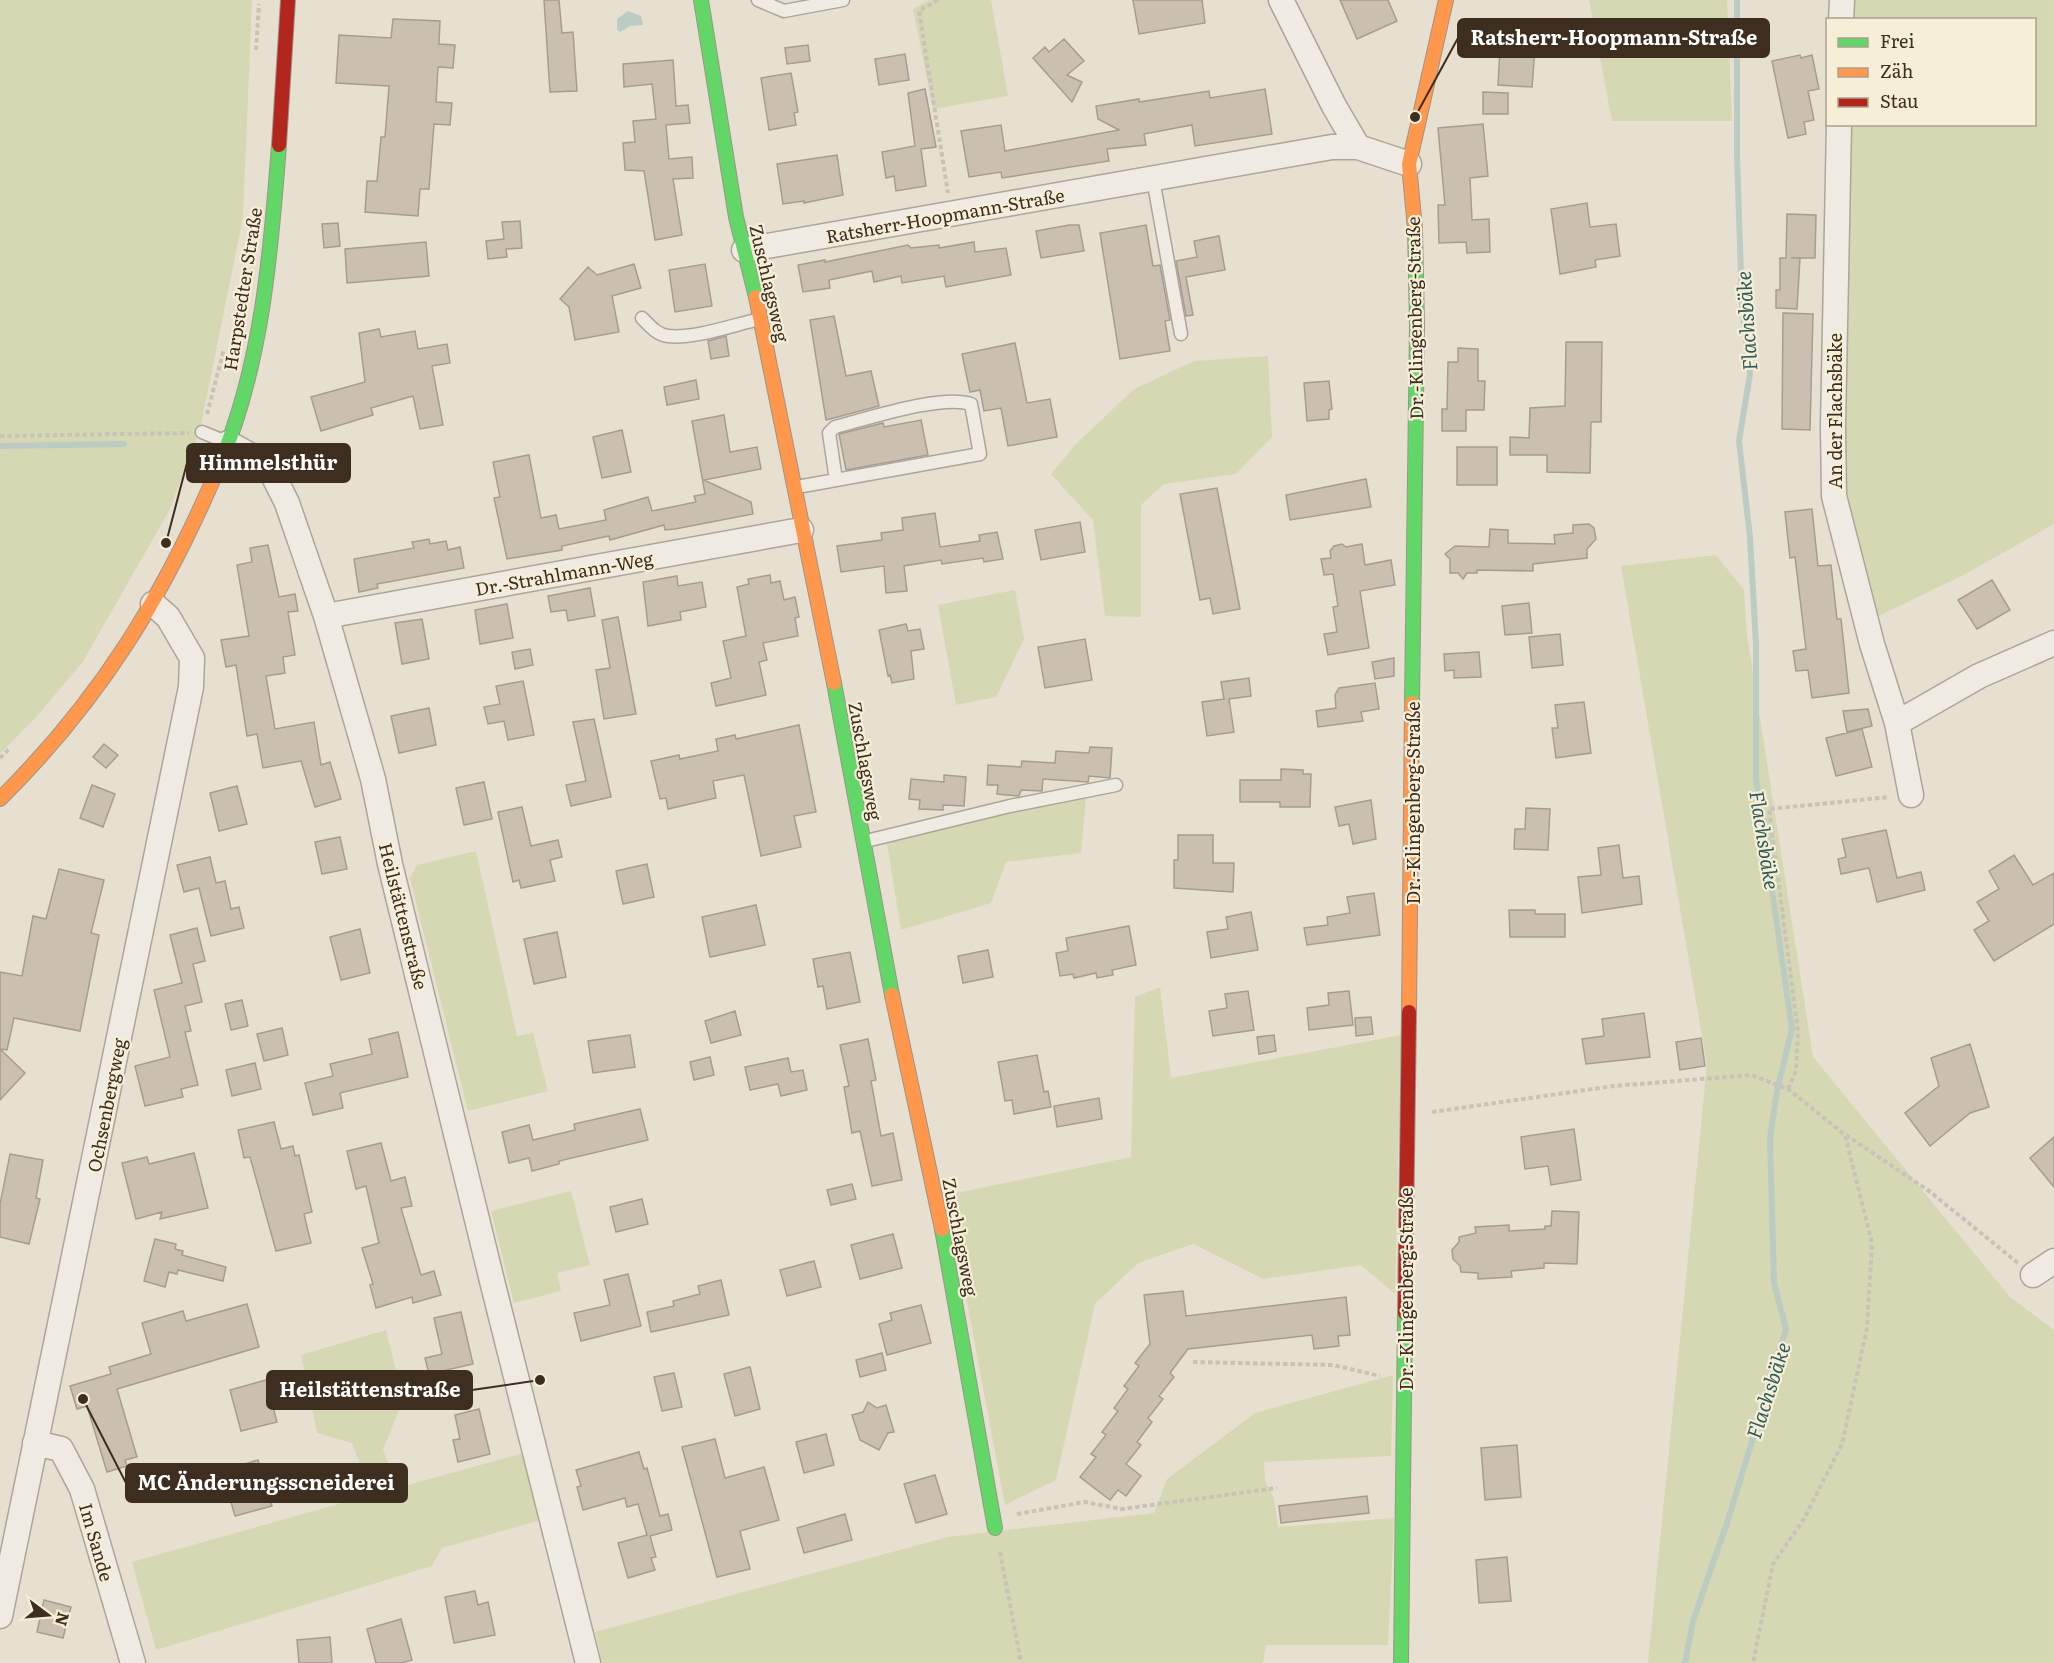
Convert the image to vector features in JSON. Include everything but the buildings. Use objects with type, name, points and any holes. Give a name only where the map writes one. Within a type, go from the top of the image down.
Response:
[{"type":"street","name":"Harpstedter Straße","points":[[0,799],[60,738],[99,688],[153,604],[199,515],[228,443],[256,340],[274,211],[288,0]]},
{"type":"street","name":"Zuschlagsweg","points":[[701,0],[736,217],[761,319],[801,530],[847,748],[862,842],[898,1026],[933,1181],[995,1523]]},
{"type":"street","points":[[1281,0],[1334,106],[1358,147],[1409,164]]},
{"type":"street","name":"Dr.-Klingenberg-Straße","points":[[1401,1663],[1417,326],[1417,244],[1409,164],[1446,0]]},
{"type":"street","points":[[1841,18],[1842,0]]},
{"type":"street","name":"An der Flachsbäke","points":[[1839,126],[1833,415],[1834,496],[1872,644],[1897,723],[1911,795]]},
{"type":"street","name":"Ratsherr-Hoopmann-Straße","points":[[744,250],[1332,147],[1358,147]]},
{"type":"street","name":"Heilstättenstraße","points":[[228,443],[268,465],[287,503],[326,616],[373,778],[390,864],[588,1663]]},
{"type":"street","name":"Dr.-Strahlmann-Weg","points":[[326,616],[801,530]]},
{"type":"street","name":"Ochsenbergweg","points":[[0,1616],[190,687],[192,658],[168,617],[153,604]]},
{"type":"street","points":[[1897,723],[1979,676],[2054,643]]},
{"type":"street","points":[[2033,1275],[2054,1261]]},
{"type":"street","name":"Im Sande","points":[[35,1443],[61,1449],[82,1489],[133,1663]]},
{"type":"lane","points":[[758,0],[784,11],[843,0]]},
{"type":"lane","points":[[1153,179],[1181,334]]},
{"type":"lane","points":[[642,318],[654,330],[666,336],[687,335],[761,319]]},
{"type":"lane","points":[[793,488],[980,454],[971,404],[962,401],[924,405],[835,427],[829,433],[836,480]]},
{"type":"lane","points":[[202,432],[228,443]]},
{"type":"lane","points":[[862,842],[1010,806],[1116,785]]},
{"type":"path","points":[[256,59],[259,0]]},
{"type":"path","points":[[938,0],[919,11],[952,215]]},
{"type":"path","points":[[0,436],[202,432],[226,340]]},
{"type":"path","points":[[0,758],[16,742]]},
{"type":"path","points":[[1788,1089],[1796,1071],[1798,1032],[1769,808],[1911,795]]},
{"type":"path","points":[[1408,1115],[1614,1086],[1751,1075],[1788,1089],[1845,1135],[1929,1191],[2033,1275]]},
{"type":"path","points":[[1753,1663],[1773,1564],[1804,1519],[1842,1443],[1867,1328],[1872,1243],[1845,1135]]},
{"type":"path","points":[[1193,1362],[1333,1365],[1404,1382]]},
{"type":"path","points":[[1021,1663],[995,1523],[1085,1502],[1122,1509],[1277,1488]]},
{"type":"green space","points":[[0,0],[252,0],[243,217],[200,430],[169,511],[82,663],[36,717],[0,754]]},
{"type":"green space","points":[[929,0],[991,0],[1008,96],[933,109],[913,9]]},
{"type":"green space","points":[[1589,0],[1727,0],[1732,121],[1612,121]]},
{"type":"green space","points":[[1850,0],[2054,0],[2054,524],[1967,573],[1877,617],[1841,491],[1847,126],[2036,126],[2036,18],[1850,18]]},
{"type":"green space","points":[[1268,356],[1272,437],[1236,474],[1164,484],[1141,505],[1141,617],[1105,616],[1093,520],[1051,474],[1076,444],[1134,389],[1194,361]]},
{"type":"green space","points":[[1716,555],[1744,590],[1747,635],[1813,1057],[2010,1297],[2054,1330],[2054,1663],[1648,1663],[1707,1065],[1621,566]]},
{"type":"green space","points":[[1015,590],[1024,639],[996,697],[956,705],[938,605]]},
{"type":"green space","points":[[1086,796],[1081,853],[1006,862],[991,903],[901,930],[886,837]]},
{"type":"green space","points":[[476,851],[517,1036],[533,1033],[548,1091],[468,1111],[410,878],[417,865]]},
{"type":"green space","points":[[1160,987],[1171,1078],[1401,1035],[1395,1294],[1361,1265],[1263,1279],[1193,1244],[1138,1263],[1095,1304],[1056,1480],[1005,1505],[947,1195],[1131,1157],[1135,997]]},
{"type":"green space","points":[[571,1191],[590,1265],[557,1273],[561,1291],[514,1303],[491,1211]]},
{"type":"green space","points":[[386,1330],[403,1400],[383,1450],[397,1488],[527,1452],[544,1519],[442,1548],[432,1566],[156,1650],[132,1562],[360,1498],[367,1484],[352,1443],[317,1433],[301,1355]]},
{"type":"green space","points":[[1393,1375],[1391,1456],[1264,1462],[1265,1481],[1274,1498],[1278,1527],[1394,1518],[1388,1645],[1266,1645],[1263,1663],[602,1663],[595,1632],[948,1537],[1154,1513],[1167,1479],[1255,1413]]},
{"type":"shaded area","points":[[628,11],[641,16],[643,25],[630,26],[620,32],[617,30],[617,19]]},
{"type":"waterway","name":"Flachsbäke","points":[[1685,1663],[1693,1621],[1729,1517],[1786,1329],[1774,1283],[1770,1138],[1777,1091],[1792,1029],[1772,890],[1768,840],[1756,780],[1756,644],[1750,537],[1739,441],[1750,374],[1742,306],[1737,155],[1737,0]]},
{"type":"waterway","points":[[0,446],[124,444]]},
{"type":"traffic: fast","points":[[701,0],[736,217],[756,297]]},
{"type":"traffic: fast","points":[[219,466],[234,428],[255,349],[268,267],[279,145]]},
{"type":"traffic: fast","points":[[1412,703],[1417,326],[1415,229]]},
{"type":"traffic: fast","points":[[834,683],[892,995]]},
{"type":"traffic: fast","points":[[942,1229],[995,1528]]},
{"type":"traffic: fast","points":[[1401,1663],[1405,1313]]},
{"type":"traffic: slow","points":[[1415,229],[1409,164],[1446,0]]},
{"type":"traffic: slow","points":[[756,297],[834,683]]},
{"type":"traffic: slow","points":[[0,799],[69,723],[127,644],[176,559],[219,466]]},
{"type":"traffic: slow","points":[[1409,1012],[1412,703]]},
{"type":"traffic: slow","points":[[892,995],[942,1229]]},
{"type":"traffic: jam","points":[[279,145],[288,0]]},
{"type":"traffic: jam","points":[[1405,1313],[1409,1012]]},
{"type":"place","name":"Ratsherr-Hoopmann-Straße","points":[[1415,117]]},
{"type":"place","name":"Himmelsthür","points":[[166,543]]},
{"type":"place","name":"Heilstättenstraße","points":[[540,1380]]},
{"type":"place","name":"MC Änderungsscneiderei","points":[[83,1399]]}]
